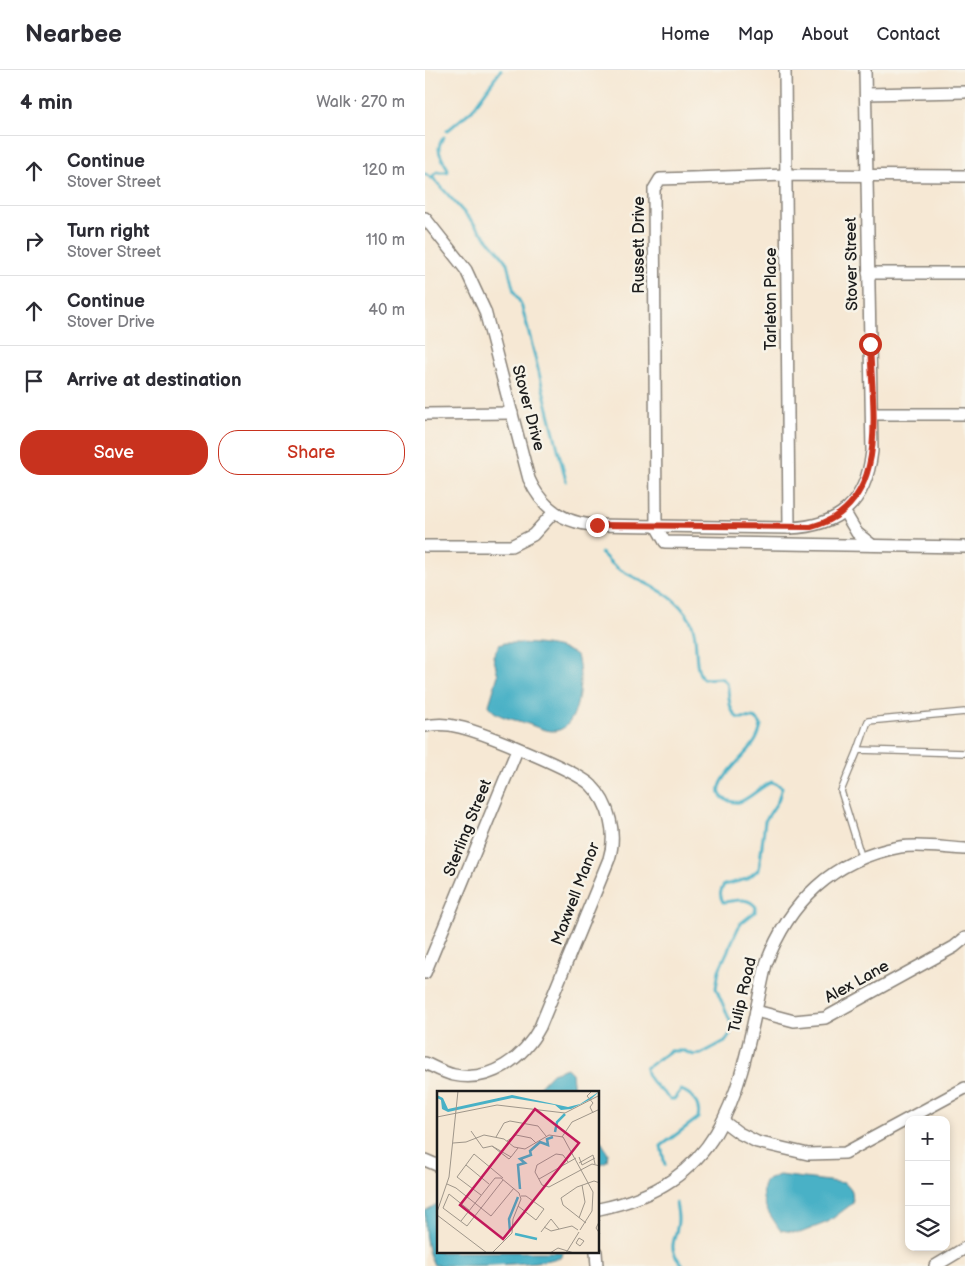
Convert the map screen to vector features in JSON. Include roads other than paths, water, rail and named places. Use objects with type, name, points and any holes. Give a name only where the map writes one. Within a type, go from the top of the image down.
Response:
[{"type":"street","name":"Tarleton Place","points":[[785,70],[789,528]]},
{"type":"street","name":"Stover Street","points":[[657,526],[811,527],[823,524],[845,510],[859,495],[868,474],[872,452],[865,70]]},
{"type":"street","points":[[866,94],[965,92]]},
{"type":"street","name":"Russett Drive","points":[[657,526],[654,189],[660,179],[867,174],[965,176]]},
{"type":"street","name":"Stover Drive","points":[[425,218],[474,284],[485,311],[529,479],[540,498],[554,512],[568,520],[586,524],[657,526]]},
{"type":"street","points":[[868,273],[965,273]]},
{"type":"street","points":[[425,414],[512,413]]},
{"type":"street","points":[[872,414],[965,414]]},
{"type":"street","points":[[845,510],[857,533],[872,545]]},
{"type":"street","points":[[425,546],[511,546],[533,535],[554,512]]},
{"type":"street","points":[[657,526],[665,542],[965,547]]},
{"type":"street","name":"Maxwell Manor","points":[[425,726],[457,726],[569,771],[589,784],[605,806],[612,826],[613,848],[540,1027],[525,1050],[499,1069],[477,1076],[453,1075],[425,1063]]},
{"type":"street","name":"Sterling Street","points":[[425,973],[517,750]]},
{"type":"street","name":"Tulip Road","points":[[600,1208],[634,1200],[671,1182],[705,1151],[723,1121],[737,1090],[769,956],[793,910],[832,875],[862,859],[902,847],[965,849]]},
{"type":"street","name":"Alex Lane","points":[[756,1011],[794,1021],[825,1018],[954,948],[965,938]]},
{"type":"street","points":[[723,1121],[739,1133],[757,1142],[808,1154],[840,1154],[855,1149],[965,1088]]},
{"type":"street","points":[[425,1160],[437,1165]]},
{"type":"street","points":[[935,1266],[965,1248]]},
{"type":"lane","points":[[862,859],[841,791],[868,721],[965,712]]},
{"type":"lane","points":[[858,750],[965,753]]},
{"type":"water","points":[[504,643],[552,646],[562,648],[577,656],[580,674],[579,697],[572,718],[566,726],[555,731],[546,730],[501,716],[491,709],[489,705],[498,675],[493,656],[499,645]]},
{"type":"water","points":[[567,1068],[572,1073],[574,1091],[535,1091],[552,1073]]},
{"type":"water","points":[[600,1140],[608,1153],[607,1161],[600,1164]]},
{"type":"water","points":[[779,1175],[845,1183],[852,1191],[853,1203],[828,1222],[800,1233],[780,1230],[766,1207],[763,1194],[765,1181]]},
{"type":"water","points":[[437,1204],[437,1254],[563,1254],[562,1257],[517,1264],[434,1265],[427,1246],[425,1211]]},
{"type":"waterway","points":[[447,131],[472,110],[501,70]]},
{"type":"waterway","points":[[431,178],[437,172],[447,172],[448,169],[439,149],[439,145],[444,137]]},
{"type":"waterway","points":[[425,174],[434,179],[507,263],[514,292],[521,304],[527,325],[566,481]]},
{"type":"waterway","points":[[601,553],[614,566],[667,595],[676,602],[693,627],[698,667],[703,679],[721,678],[727,683],[730,706],[734,714],[738,718],[754,718],[761,725],[754,743],[723,781],[720,789],[721,795],[727,800],[737,802],[772,782],[782,787],[778,801],[765,821],[759,869],[747,879],[724,885],[721,891],[723,902],[745,900],[756,907],[755,912],[740,924],[719,970],[716,988],[730,1021],[732,1028],[730,1035],[725,1041],[701,1054],[694,1055],[684,1051],[670,1051],[646,1068],[651,1081],[670,1099],[674,1099],[681,1090],[689,1094],[695,1101],[699,1114],[698,1118],[661,1146],[665,1165]]},
{"type":"waterway","points":[[676,1203],[678,1219],[673,1248],[674,1253],[684,1266]]}]
